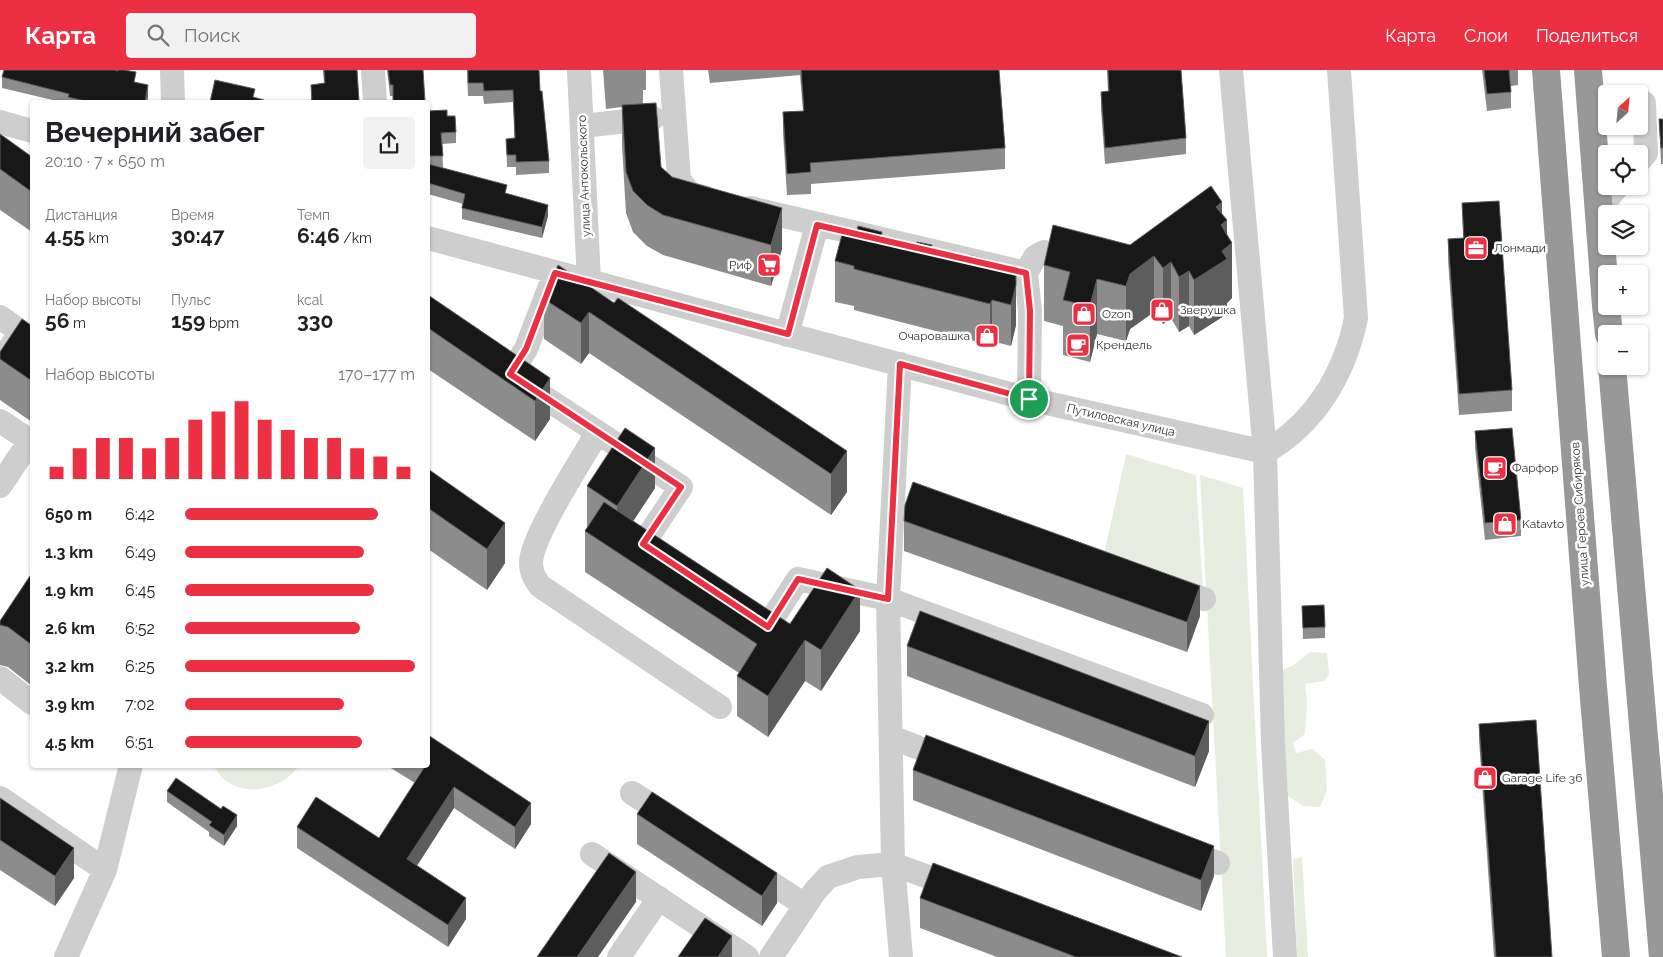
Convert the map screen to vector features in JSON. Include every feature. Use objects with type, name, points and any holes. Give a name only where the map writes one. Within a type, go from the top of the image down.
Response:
[{"type":"highway","name":"улица Героев Сибиряков","points":[[1546,70],[1614,949]]},
{"type":"highway","points":[[1588,70],[1598,210]]},
{"type":"highway","points":[[1613,375],[1657,817],[1663,957]]},
{"type":"street","points":[[172,70],[173,100]]},
{"type":"street","points":[[373,70],[375,100]]},
{"type":"street","name":"улица Антокольского","points":[[579,70],[589,282]]},
{"type":"street","points":[[671,70],[679,179],[689,193],[817,225],[1026,273]]},
{"type":"street","points":[[1231,70],[1265,452],[1273,743],[1286,957]]},
{"type":"street","points":[[1265,452],[1293,432],[1322,401],[1335,379],[1352,338],[1354,325],[1339,70]]},
{"type":"street","points":[[583,126],[674,116]]},
{"type":"street","points":[[0,122],[30,130]]},
{"type":"street","points":[[1602,205],[1610,195]]},
{"type":"street","points":[[788,334],[817,225]]},
{"type":"street","name":"Путиловская улица","points":[[430,239],[1029,399],[1265,452]]},
{"type":"street","points":[[1029,399],[1030,311],[1026,273],[1035,257],[1044,252],[1100,266]]},
{"type":"street","points":[[555,273],[526,349],[501,368],[681,487],[643,544],[676,566]]},
{"type":"street","points":[[0,317],[21,332],[0,363]]},
{"type":"street","points":[[900,364],[903,490],[888,599],[893,864],[901,957]]},
{"type":"street","points":[[0,421],[30,440]]},
{"type":"street","points":[[597,433],[538,537],[531,561],[532,576],[540,586],[720,707]]},
{"type":"street","points":[[0,486],[30,442]]},
{"type":"street","points":[[734,605],[768,627],[798,579],[888,599],[1202,715]]},
{"type":"street","points":[[1149,579],[1204,599]]},
{"type":"street","points":[[0,678],[30,701]]},
{"type":"street","points":[[891,737],[972,769]]},
{"type":"street","points":[[66,957],[105,870],[124,769]]},
{"type":"street","points":[[632,793],[690,830]]},
{"type":"street","points":[[0,798],[105,870]]},
{"type":"street","points":[[1163,842],[1218,863]]},
{"type":"street","points":[[592,854],[747,957]]},
{"type":"street","points":[[731,857],[805,905]]},
{"type":"street","points":[[771,957],[815,891],[828,878],[858,867],[893,864],[976,895]]},
{"type":"street","points":[[620,957],[660,898]]},
{"type":"green space","points":[[1126,454],[1196,475],[1203,594],[1103,559]]},
{"type":"green space","points":[[1200,475],[1243,488],[1267,957],[1226,957]]},
{"type":"green space","points":[[1310,652],[1327,653],[1329,674],[1324,681],[1305,684],[1307,702],[1305,734],[1293,743],[1296,753],[1313,749],[1325,760],[1327,790],[1320,807],[1303,806],[1288,796],[1279,671],[1292,666]]},
{"type":"green space","points":[[215,768],[297,768],[280,782],[256,789],[243,788],[221,777]]},
{"type":"green space","points":[[1302,857],[1308,957],[1297,957],[1293,859]]},
{"type":"building","points":[[4,70],[124,70],[136,72],[134,82],[148,85],[145,100],[81,100],[68,97],[69,94],[2,77]]},
{"type":"building","points":[[324,70],[357,70],[359,100],[312,100],[311,85],[325,83]]},
{"type":"building","points":[[388,70],[423,70],[425,100],[393,100],[393,85],[390,85]]},
{"type":"building","points":[[468,70],[539,70],[549,161],[516,162],[516,155],[507,155],[506,139],[515,138],[513,90],[484,91],[483,83],[468,83]]},
{"type":"building","points":[[801,70],[999,70],[1005,148],[810,163],[811,172],[787,174],[783,112],[804,111]]},
{"type":"building","points":[[1108,70],[1181,70],[1186,138],[1105,148],[1101,92],[1109,91]]},
{"type":"building","points":[[1484,70],[1509,70],[1511,92],[1487,94]]},
{"type":"building","points":[[215,80],[255,89],[253,97],[264,100],[210,100]]},
{"type":"building","points":[[656,103],[661,167],[672,177],[782,208],[771,245],[663,215],[647,205],[633,191],[626,172],[622,105]]},
{"type":"building","points":[[447,110],[447,116],[455,116],[456,132],[441,133],[443,156],[430,156],[430,111]]},
{"type":"building","points":[[1659,119],[1663,119],[1663,148],[1661,148]]},
{"type":"building","points":[[0,134],[30,156],[30,191],[0,169]]},
{"type":"building","points":[[430,165],[507,185],[505,193],[548,205],[542,227],[462,208],[465,194],[430,184]]},
{"type":"building","points":[[1211,186],[1222,202],[1216,207],[1227,220],[1221,225],[1232,243],[1222,251],[1227,259],[1194,280],[1189,271],[1179,277],[1171,262],[1163,268],[1154,256],[1130,274],[1126,286],[1097,279],[1090,306],[1063,300],[1070,272],[1044,265],[1053,225],[1130,245]]},
{"type":"building","points":[[1499,201],[1512,390],[1459,394],[1448,239],[1464,238],[1462,203]]},
{"type":"building","points":[[858,226],[882,232],[881,238],[916,247],[917,242],[932,245],[931,251],[967,261],[969,255],[1008,265],[1007,269],[1016,271],[1016,285],[1011,305],[992,300],[990,304],[854,269],[854,266],[835,261],[844,227],[857,231]]},
{"type":"building","points":[[558,265],[614,303],[618,298],[847,451],[831,474],[589,312],[581,323],[544,299]]},
{"type":"building","points":[[430,296],[550,378],[535,401],[430,329]]},
{"type":"building","points":[[22,319],[30,325],[30,380],[0,359],[0,352]]},
{"type":"building","points":[[625,428],[655,448],[617,506],[587,486]]},
{"type":"building","points":[[1512,428],[1521,520],[1485,523],[1475,431]]},
{"type":"building","points":[[430,470],[505,523],[487,549],[430,509]]},
{"type":"building","points":[[913,482],[1200,586],[1187,622],[904,521],[905,505]]},
{"type":"building","points":[[604,502],[790,624],[827,568],[860,590],[821,650],[805,640],[768,696],[737,676],[757,644],[585,531]]},
{"type":"building","points":[[30,576],[30,644],[8,627],[0,625],[0,621]]},
{"type":"building","points":[[1324,605],[1325,627],[1303,628],[1302,606]]},
{"type":"building","points":[[920,611],[1209,721],[1195,756],[907,646]]},
{"type":"building","points":[[1536,720],[1552,957],[1496,957],[1479,724]]},
{"type":"building","points":[[926,735],[1214,846],[1201,880],[913,770]]},
{"type":"building","points":[[430,736],[531,803],[515,827],[454,787],[407,859],[466,898],[448,925],[297,827],[316,797],[379,838],[424,768],[430,768]]},
{"type":"building","points":[[176,778],[221,809],[223,806],[237,815],[224,835],[209,825],[212,822],[167,791]]},
{"type":"building","points":[[652,792],[777,873],[762,896],[637,814]]},
{"type":"building","points":[[0,798],[74,848],[55,876],[0,840]]},
{"type":"building","points":[[609,853],[636,872],[577,957],[537,957]]},
{"type":"building","points":[[933,863],[1182,957],[1076,957],[920,898]]},
{"type":"building","points":[[705,918],[732,936],[718,957],[678,957]]},
{"type":"place","name":"Лонмади","points":[[1476,248]]},
{"type":"place","name":"Риф","points":[[769,265]]},
{"type":"place","name":"Зверушка","points":[[1162,310]]},
{"type":"place","name":"Ozon","points":[[1084,314]]},
{"type":"place","name":"Очаровашка","points":[[987,336]]},
{"type":"place","name":"Крендель","points":[[1078,345]]},
{"type":"place","name":"Фарфор","points":[[1495,468]]},
{"type":"place","name":"Katavto","points":[[1505,524]]},
{"type":"place","name":"Garage Life 36","points":[[1485,778]]},
{"type":"route","points":[[817,225],[1026,273],[1030,311],[1029,399],[900,364],[888,599],[798,579],[768,627],[643,544],[681,487],[569,415],[510,374],[526,349],[555,273],[788,334],[817,225]]}]
